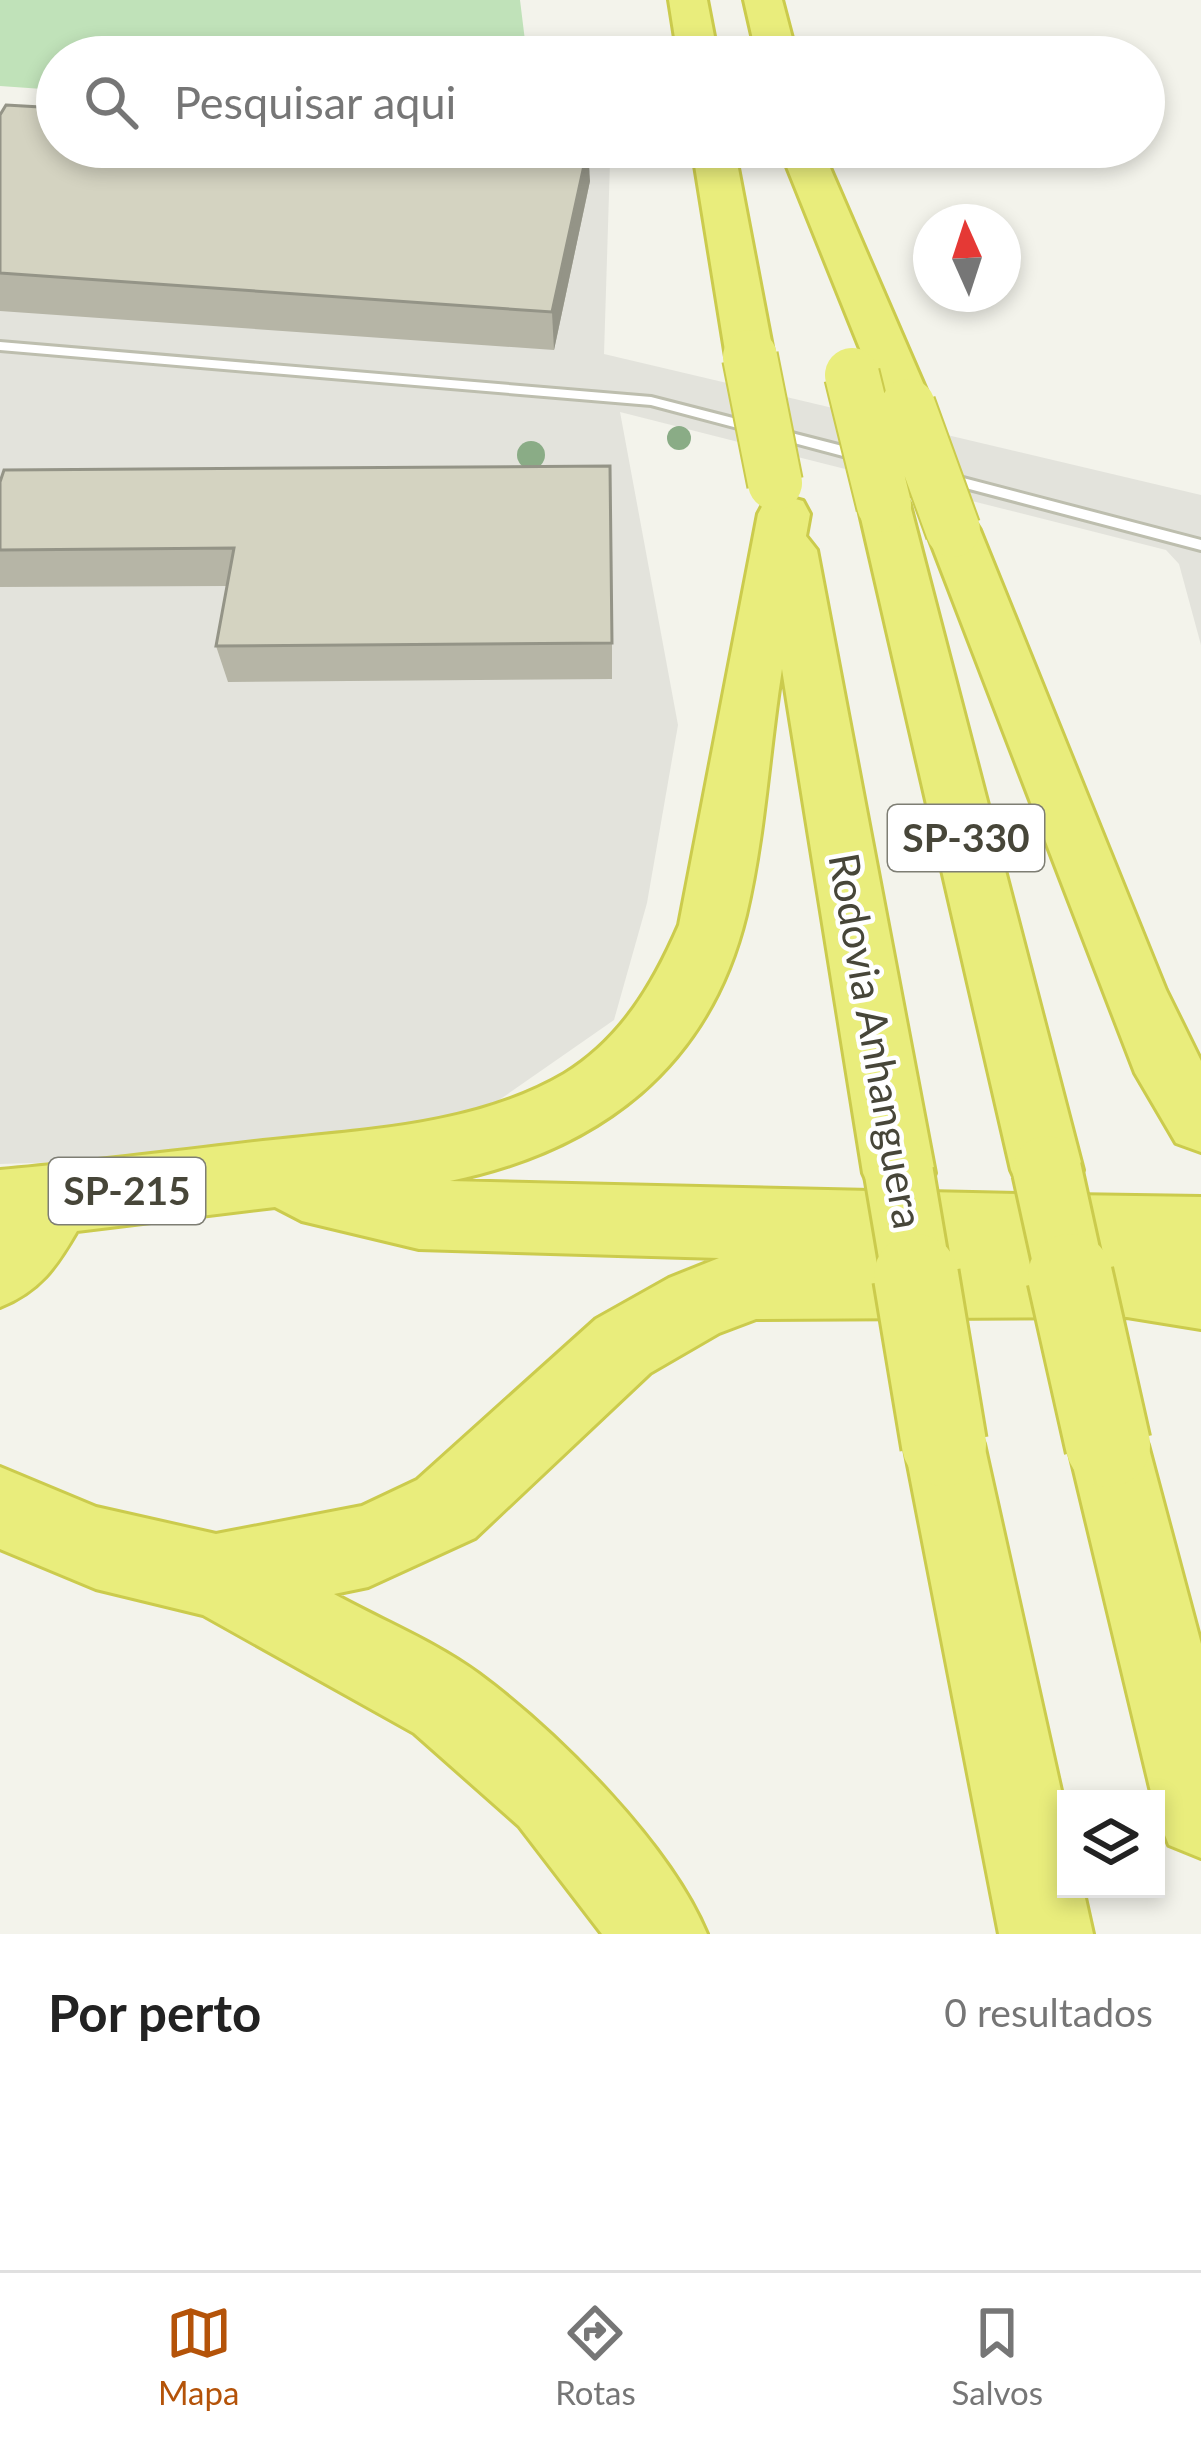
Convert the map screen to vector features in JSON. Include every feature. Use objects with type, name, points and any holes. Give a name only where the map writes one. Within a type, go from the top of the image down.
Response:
[{"type":"highway","points":[[688,0],[694,36]]},
{"type":"highway","points":[[763,0],[772,36]]},
{"type":"highway","name":"Rodovia Anhanguera","points":[[717,168],[780,499],[944,1444],[1046,1934]]},
{"type":"highway","name":"SP-330","points":[[805,168],[1047,1170],[1108,1444],[1201,1813]]},
{"type":"highway","points":[[809,168],[908,406],[1132,990],[1170,1073],[1201,1120]]},
{"type":"highway","points":[[254,1176],[435,1155],[522,1131],[575,1107],[626,1066],[657,1032],[692,980],[712,922],[780,499]]},
{"type":"highway","points":[[254,1176],[419,1214],[1201,1232]]},
{"type":"highway","name":"SP-215","points":[[27,1202],[254,1176]]},
{"type":"highway","points":[[0,1271],[27,1247],[27,1202]]},
{"type":"highway","points":[[216,1576],[368,1546],[446,1510],[623,1346],[696,1304],[756,1282],[1127,1280],[1201,1292]]},
{"type":"highway","points":[[0,1508],[96,1548],[216,1576],[445,1702],[551,1794],[660,1934]]},
{"type":"lane","points":[[0,346],[651,401],[1201,545]]},
{"type":"shaded area","points":[[0,136],[36,143],[36,168],[610,168],[604,354],[1201,495],[1201,645],[1179,564],[1166,550],[620,412],[678,725],[647,903],[614,1020],[469,1121],[250,1156],[0,1164]]},
{"type":"green space","points":[[0,0],[520,0],[524,36],[36,36],[36,89],[0,86]]},
{"type":"building","points":[[6,105],[36,107],[36,168],[583,168],[552,312],[0,273],[0,115]]},
{"type":"building","points":[[610,466],[612,643],[216,646],[234,548],[0,550],[4,470]]}]
